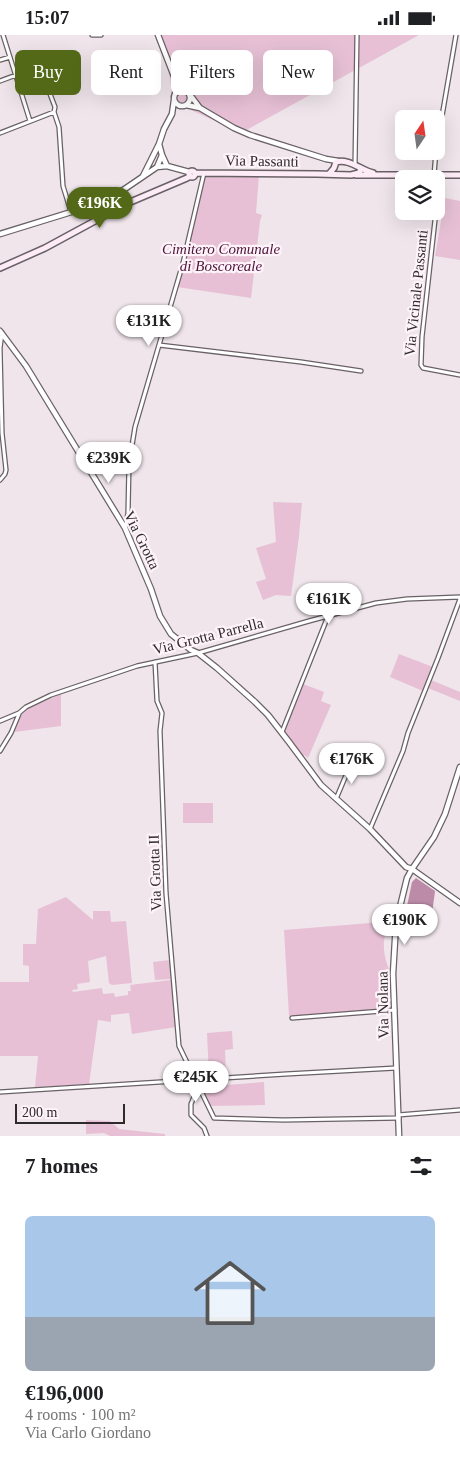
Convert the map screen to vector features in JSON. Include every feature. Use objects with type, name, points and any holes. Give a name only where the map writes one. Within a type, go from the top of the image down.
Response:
[{"type":"main road","name":"Via Passanti","points":[[336,165],[341,161],[375,174]]},
{"type":"main road","points":[[329,175],[336,165]]},
{"type":"main road","points":[[336,165],[337,172],[344,175]]},
{"type":"main road","points":[[352,175],[359,173],[361,169]]},
{"type":"main road","name":"Via Passanti","points":[[191,174],[204,172],[395,174]]},
{"type":"main road","points":[[0,268],[45,248],[128,203],[187,178],[191,174]]},
{"type":"main road","name":"Via Passanti","points":[[445,175],[460,175]]},
{"type":"street","points":[[3,35],[15,73]]},
{"type":"street","points":[[92,35],[101,35]]},
{"type":"street","points":[[158,35],[171,69]]},
{"type":"street","points":[[355,165],[357,35]]},
{"type":"street","points":[[443,110],[456,35]]},
{"type":"street","points":[[0,60],[10,57]]},
{"type":"street","points":[[0,81],[15,76]]},
{"type":"street","points":[[22,95],[30,121]]},
{"type":"street","points":[[50,95],[59,127],[63,185],[71,212]]},
{"type":"street","points":[[142,177],[153,159],[172,113],[175,95]]},
{"type":"street","points":[[172,113],[190,102],[190,96]]},
{"type":"street","points":[[190,96],[200,108],[234,128],[250,135],[326,159],[336,165]]},
{"type":"street","points":[[174,100],[184,106],[200,108]]},
{"type":"street","points":[[0,133],[54,112]]},
{"type":"street","points":[[159,144],[166,166]]},
{"type":"street","points":[[0,234],[107,201],[157,167],[162,155]]},
{"type":"street","points":[[153,159],[157,167]]},
{"type":"street","name":"Via Passanti","points":[[157,167],[166,166],[191,174]]},
{"type":"street","points":[[125,528],[128,513],[130,452],[135,427],[183,263],[204,172]]},
{"type":"street","name":"Via Vicinale Passanti","points":[[435,220],[422,337],[421,365],[423,368],[460,375]]},
{"type":"street","points":[[0,480],[6,470],[2,433],[1,332]]},
{"type":"street","name":"Via Grotta","points":[[1,332],[26,366],[125,528],[149,583],[163,623],[171,634],[190,650],[198,653],[255,702],[282,732],[321,785],[370,829],[396,858],[406,867],[412,869],[460,903]]},
{"type":"street","points":[[159,345],[362,371]]},
{"type":"street","points":[[370,829],[403,751],[408,733],[460,598]]},
{"type":"street","name":"Via Grotta Parrella","points":[[0,721],[19,713],[26,707],[51,695],[108,675],[155,662],[198,653],[388,601],[460,598]]},
{"type":"street","points":[[282,732],[328,616]]},
{"type":"street","name":"Via Grotta II","points":[[155,662],[157,701],[162,713],[160,731],[166,893],[178,1039],[181,1053],[214,1118],[284,1120],[399,1116]]},
{"type":"street","points":[[0,751],[11,733],[19,713]]},
{"type":"street","points":[[336,800],[354,760]]},
{"type":"street","name":"Via Nolana","points":[[399,1136],[394,974],[396,923],[407,878],[434,837],[445,814],[458,779],[460,767]]},
{"type":"street","points":[[292,1017],[395,1010]]},
{"type":"street","points":[[0,1092],[396,1068]]},
{"type":"street","points":[[198,1086],[191,1104],[191,1115],[204,1128],[207,1136]]},
{"type":"street","points":[[399,1116],[460,1111]]},
{"type":"green space","points":[[155,35],[419,35],[333,82],[333,50],[263,50],[263,95],[310,95],[241,133],[189,109],[177,108],[173,105],[171,95],[253,95],[253,50],[171,50],[171,85],[169,72]]},
{"type":"green space","name":"Cimitero Comunale di Boscoreale","points":[[205,175],[259,175],[256,213],[262,215],[251,298],[177,287]]},
{"type":"green space","points":[[445,198],[460,201],[460,260],[435,256],[441,220],[445,220]]},
{"type":"green space","points":[[273,502],[302,503],[299,536],[291,596],[276,595],[263,600],[256,582],[266,579],[256,548],[276,542]]},
{"type":"green space","points":[[399,654],[433,667],[423,691],[390,677]]},
{"type":"green space","points":[[431,680],[460,692],[460,701],[428,688]]},
{"type":"green space","points":[[303,684],[324,692],[321,701],[331,705],[308,758],[304,755],[302,758],[284,732]]},
{"type":"green space","points":[[61,694],[61,726],[14,732],[25,710]]},
{"type":"green space","points":[[183,803],[213,803],[213,823],[183,823]]},
{"type":"green space","points":[[66,897],[93,920],[93,911],[110,911],[111,922],[126,921],[132,983],[112,985],[109,983],[106,956],[88,961],[90,982],[77,984],[78,989],[72,990],[73,992],[102,988],[103,994],[114,993],[115,997],[128,995],[128,991],[131,991],[130,985],[171,980],[176,1027],[132,1034],[129,1013],[111,1015],[111,1022],[98,1020],[89,1084],[35,1087],[38,1056],[0,1056],[0,982],[29,982],[29,966],[23,965],[23,944],[36,944],[38,909]]},
{"type":"green space","points":[[395,921],[390,926],[384,940],[385,955],[393,977],[388,984],[391,1008],[289,1016],[284,930]]},
{"type":"green space","points":[[170,960],[171,979],[155,980],[153,962]]},
{"type":"green space","points":[[232,1031],[233,1049],[225,1050],[226,1075],[209,1076],[207,1033]]},
{"type":"green space","points":[[264,1082],[265,1105],[209,1106],[200,1087]]},
{"type":"green space","points":[[86,1120],[110,1121],[119,1129],[165,1134],[165,1136],[86,1134]]},
{"type":"shaded area","points":[[416,878],[435,891],[431,922],[405,916],[412,882]]}]
